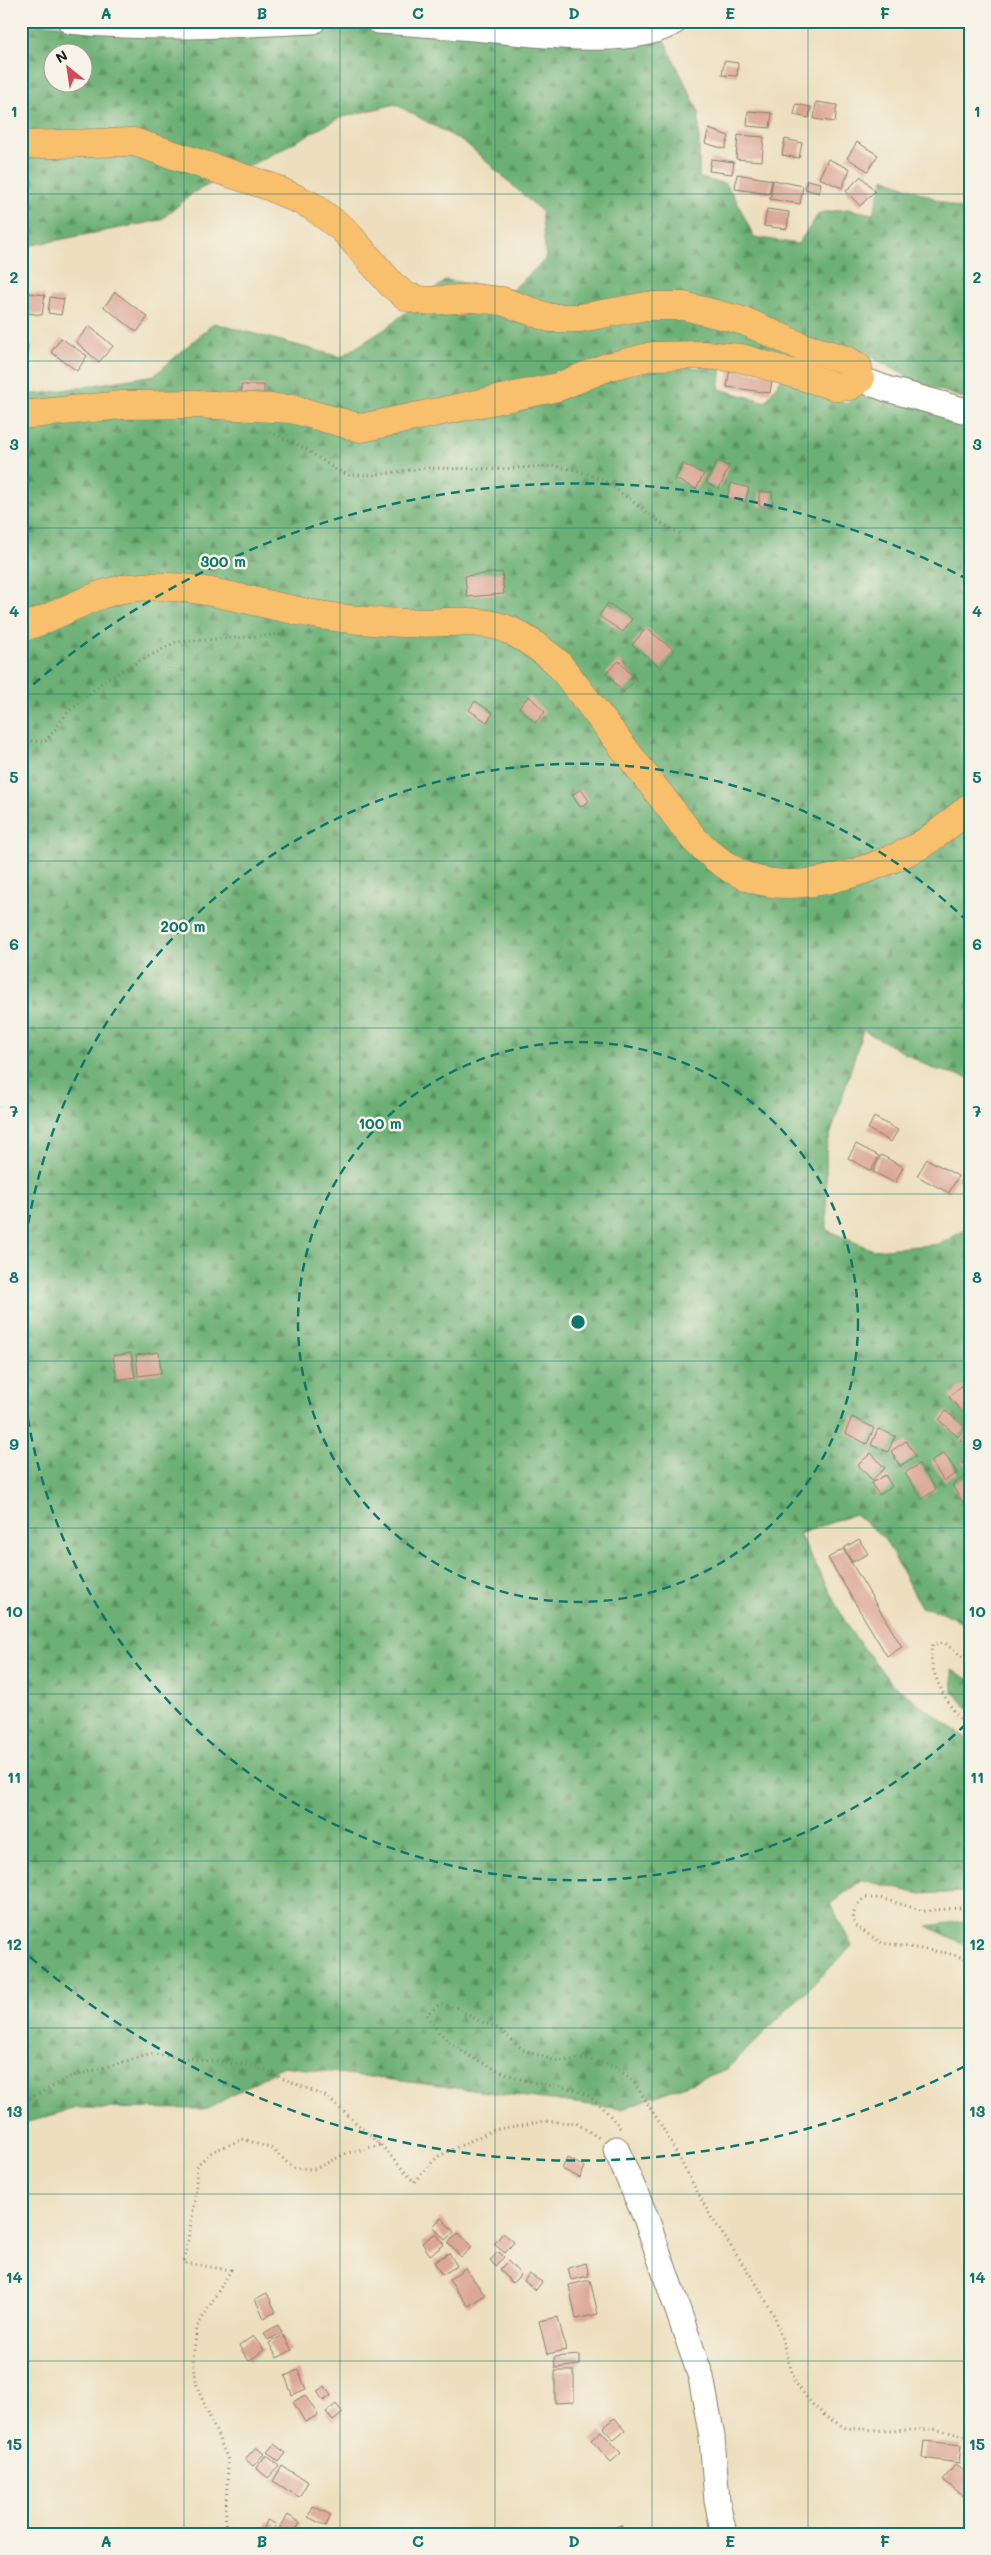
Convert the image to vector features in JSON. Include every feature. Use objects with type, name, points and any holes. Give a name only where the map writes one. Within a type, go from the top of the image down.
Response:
[{"type":"main road","points":[[21,145],[134,142],[271,188],[312,206],[344,230],[392,285],[407,297],[425,301],[474,298],[502,301],[550,318],[580,318],[647,306],[684,306],[744,321],[802,347],[847,360],[858,367],[860,378],[850,386],[838,387],[741,358],[704,355],[652,356],[607,366],[558,387],[361,428],[292,409],[195,404],[122,405],[21,415]]},
{"type":"main road","points":[[21,628],[43,622],[108,592],[167,586],[238,596],[327,616],[402,623],[470,622],[504,628],[535,644],[558,663],[694,839],[719,862],[744,876],[771,882],[802,884],[836,878],[875,865],[916,848],[970,807]]},
{"type":"street","points":[[70,21],[95,24],[208,26],[313,21]]},
{"type":"street","points":[[378,21],[580,37],[641,34],[664,29],[674,21]]},
{"type":"street","points":[[860,378],[888,390],[970,412]]},
{"type":"street","points":[[616,2149],[646,2218],[701,2377],[712,2437],[717,2501],[724,2534]]},
{"type":"path","points":[[263,428],[304,448],[338,471],[350,475],[374,475],[424,468],[552,466],[576,470],[602,479],[663,524],[682,535]]},
{"type":"path","points":[[21,740],[45,742],[68,712],[108,678],[176,642],[298,634]]},
{"type":"path","points":[[970,1663],[945,1643],[933,1644],[930,1651],[937,1682],[970,1730]]},
{"type":"path","points":[[970,1907],[924,1911],[880,1898],[864,1898],[856,1906],[852,1917],[855,1926],[882,1943],[947,1953],[970,1960]]},
{"type":"path","points":[[21,2103],[70,2077],[152,2054],[253,2066],[328,2097],[381,2145],[414,2182],[438,2157],[493,2130],[545,2121],[576,2123],[616,2149],[628,2139],[606,2108],[586,2095],[552,2084],[525,2080],[472,2056],[441,2035],[432,2025],[427,2014],[440,2004],[457,2008],[477,2020],[498,2028],[523,2050],[556,2061],[584,2059],[614,2066],[634,2082],[711,2217],[757,2285],[775,2316],[794,2382],[811,2404],[826,2417],[846,2428],[891,2431],[934,2429],[970,2437]]},
{"type":"path","points":[[225,2534],[228,2460],[197,2387],[193,2358],[197,2327],[231,2270],[184,2263],[196,2200],[197,2165],[213,2150],[244,2139],[272,2149],[293,2168],[314,2169],[347,2153],[381,2145]]},
{"type":"green space","points":[[474,21],[656,21],[643,28]]},
{"type":"green space","points":[[47,24],[125,31],[415,29],[663,38],[699,112],[699,178],[726,184],[754,237],[798,244],[819,213],[847,209],[873,214],[884,178],[970,213],[970,400],[916,382],[858,349],[788,357],[706,343],[636,350],[638,374],[670,367],[722,368],[719,389],[766,402],[781,378],[846,403],[860,392],[970,421],[970,1078],[931,1068],[863,1030],[826,1149],[827,1230],[873,1250],[940,1244],[970,1227],[970,1628],[945,1613],[921,1607],[884,1538],[855,1514],[799,1534],[849,1629],[892,1684],[970,1741],[970,1892],[920,1894],[862,1880],[830,1904],[852,1946],[727,2069],[622,2109],[283,2066],[208,2109],[76,2108],[21,2124],[21,394],[38,394],[155,375],[214,323],[341,357],[385,329],[446,280],[512,290],[546,259],[541,211],[467,144],[395,104],[339,118],[271,155],[194,192],[161,220],[32,245],[21,249],[21,27]]},
{"type":"green space","points":[[952,1670],[970,1680],[970,1711],[953,1692]]},
{"type":"green space","points":[[970,1920],[970,1947],[927,1926]]},
{"type":"building","points":[[724,61],[738,63],[737,76],[722,75]]},
{"type":"building","points":[[816,102],[837,105],[835,122],[814,119]]},
{"type":"building","points":[[796,104],[811,107],[809,118],[794,115]]},
{"type":"building","points":[[748,111],[772,113],[770,128],[747,126]]},
{"type":"building","points":[[709,129],[729,136],[725,149],[705,143]]},
{"type":"building","points":[[738,135],[764,137],[762,161],[736,159]]},
{"type":"building","points":[[785,139],[802,143],[799,158],[782,155]]},
{"type":"building","points":[[857,142],[878,155],[868,171],[847,158]]},
{"type":"building","points":[[711,159],[734,162],[732,174],[709,171]]},
{"type":"building","points":[[828,159],[850,169],[842,188],[819,178]]},
{"type":"building","points":[[737,174],[772,180],[769,194],[735,189]]},
{"type":"building","points":[[861,176],[875,191],[860,206],[846,191]]},
{"type":"building","points":[[773,180],[803,186],[800,204],[770,199]]},
{"type":"building","points":[[807,180],[821,183],[819,193],[805,189]]},
{"type":"building","points":[[767,209],[789,212],[787,229],[764,226]]},
{"type":"building","points":[[21,292],[45,295],[42,315],[21,312]]},
{"type":"building","points":[[115,292],[148,317],[137,332],[104,307]]},
{"type":"building","points":[[50,297],[64,299],[61,315],[48,313]]},
{"type":"building","points":[[89,326],[113,346],[99,362],[76,342]]},
{"type":"building","points":[[61,338],[87,356],[77,371],[51,352]]},
{"type":"building","points":[[21,344],[28,345],[27,360],[21,359]]},
{"type":"building","points":[[730,368],[773,375],[770,393],[727,387]]},
{"type":"building","points":[[241,385],[264,385],[264,395],[242,396]]},
{"type":"building","points":[[717,461],[729,466],[719,489],[706,483]]},
{"type":"building","points":[[683,464],[704,474],[696,489],[675,479]]},
{"type":"building","points":[[731,483],[749,488],[745,502],[727,498]]},
{"type":"building","points":[[759,492],[772,492],[773,506],[759,506]]},
{"type":"building","points":[[502,572],[504,594],[467,597],[465,576]]},
{"type":"building","points":[[608,603],[632,619],[623,632],[599,616]]},
{"type":"building","points":[[646,628],[674,650],[661,668],[632,645]]},
{"type":"building","points":[[619,661],[636,680],[623,692],[606,673]]},
{"type":"building","points":[[529,696],[545,712],[535,723],[519,707]]},
{"type":"building","points":[[475,701],[493,713],[487,722],[469,710]]},
{"type":"building","points":[[581,789],[589,801],[580,807],[572,795]]},
{"type":"building","points":[[874,1117],[898,1130],[891,1142],[868,1129]]},
{"type":"building","points":[[856,1144],[879,1156],[871,1171],[848,1158]]},
{"type":"building","points":[[881,1155],[903,1167],[895,1183],[873,1172]]},
{"type":"building","points":[[927,1159],[958,1176],[949,1193],[917,1176]]},
{"type":"building","points":[[965,1168],[970,1169],[970,1186],[961,1184]]},
{"type":"building","points":[[159,1352],[161,1373],[138,1376],[136,1355]]},
{"type":"building","points":[[131,1353],[135,1377],[117,1380],[113,1356]]},
{"type":"building","points":[[961,1386],[970,1396],[970,1420],[949,1397]]},
{"type":"building","points":[[946,1411],[966,1428],[958,1437],[939,1420]]},
{"type":"building","points":[[852,1417],[874,1428],[867,1444],[845,1433]]},
{"type":"building","points":[[970,1427],[970,1446],[960,1440]]},
{"type":"building","points":[[878,1429],[895,1436],[888,1452],[871,1445]]},
{"type":"building","points":[[906,1441],[916,1456],[900,1466],[891,1451]]},
{"type":"building","points":[[970,1449],[970,1467],[962,1463]]},
{"type":"building","points":[[871,1453],[885,1468],[872,1480],[858,1465]]},
{"type":"building","points":[[944,1453],[957,1473],[944,1481],[931,1462]]},
{"type":"building","points":[[919,1464],[936,1489],[922,1499],[905,1473]]},
{"type":"building","points":[[970,1474],[970,1510],[968,1511],[952,1485]]},
{"type":"building","points":[[885,1475],[892,1487],[879,1495],[871,1483]]},
{"type":"building","points":[[859,1539],[868,1554],[852,1562],[844,1548]]},
{"type":"building","points":[[843,1549],[902,1647],[887,1656],[828,1558]]},
{"type":"building","points":[[567,2158],[585,2167],[580,2178],[562,2169]]},
{"type":"building","points":[[441,2218],[454,2232],[445,2240],[433,2226]]},
{"type":"building","points":[[436,2233],[444,2245],[430,2255],[422,2243]]},
{"type":"building","points":[[459,2233],[472,2247],[461,2257],[448,2243]]},
{"type":"building","points":[[503,2233],[514,2242],[505,2253],[494,2244]]},
{"type":"building","points":[[499,2252],[504,2257],[495,2266],[490,2260]]},
{"type":"building","points":[[449,2253],[457,2266],[442,2275],[434,2262]]},
{"type":"building","points":[[508,2261],[521,2275],[512,2283],[500,2269]]},
{"type":"building","points":[[586,2263],[589,2276],[571,2280],[568,2268]]},
{"type":"building","points":[[465,2268],[485,2295],[468,2306],[449,2280]]},
{"type":"building","points":[[529,2274],[542,2282],[536,2290],[524,2281]]},
{"type":"building","points":[[590,2280],[598,2314],[576,2319],[569,2285]]},
{"type":"building","points":[[267,2293],[276,2312],[264,2318],[255,2299]]},
{"type":"building","points":[[558,2317],[566,2350],[547,2354],[539,2321]]},
{"type":"building","points":[[278,2325],[282,2333],[268,2340],[264,2333]]},
{"type":"building","points":[[283,2335],[292,2350],[277,2358],[269,2343]]},
{"type":"building","points":[[253,2336],[264,2350],[249,2361],[239,2346]]},
{"type":"building","points":[[580,2355],[580,2365],[555,2368],[554,2357]]},
{"type":"building","points":[[298,2370],[306,2389],[292,2395],[285,2376]]},
{"type":"building","points":[[555,2371],[574,2371],[574,2402],[555,2403]]},
{"type":"building","points":[[325,2386],[331,2396],[323,2401],[317,2391]]},
{"type":"building","points":[[305,2395],[318,2415],[305,2422],[293,2402]]},
{"type":"building","points":[[336,2404],[343,2413],[333,2421],[326,2412]]},
{"type":"building","points":[[615,2418],[625,2431],[614,2440],[603,2428]]},
{"type":"building","points":[[601,2431],[621,2453],[611,2462],[591,2440]]},
{"type":"building","points":[[924,2441],[961,2445],[959,2463],[922,2458]]},
{"type":"building","points":[[274,2444],[286,2453],[279,2462],[267,2452]]},
{"type":"building","points":[[256,2447],[264,2454],[253,2466],[245,2459]]},
{"type":"building","points":[[266,2455],[279,2466],[268,2478],[256,2468]]},
{"type":"building","points":[[955,2465],[970,2476],[970,2501],[943,2480]]},
{"type":"building","points":[[282,2466],[308,2482],[299,2497],[273,2481]]},
{"type":"building","points":[[313,2506],[331,2515],[326,2526],[308,2517]]},
{"type":"building","points":[[288,2515],[300,2523],[294,2534],[276,2534]]},
{"type":"building","points":[[267,2520],[276,2524],[272,2534],[262,2534]]},
{"type":"building","points":[[621,2525],[625,2534],[609,2534],[608,2531]]}]
